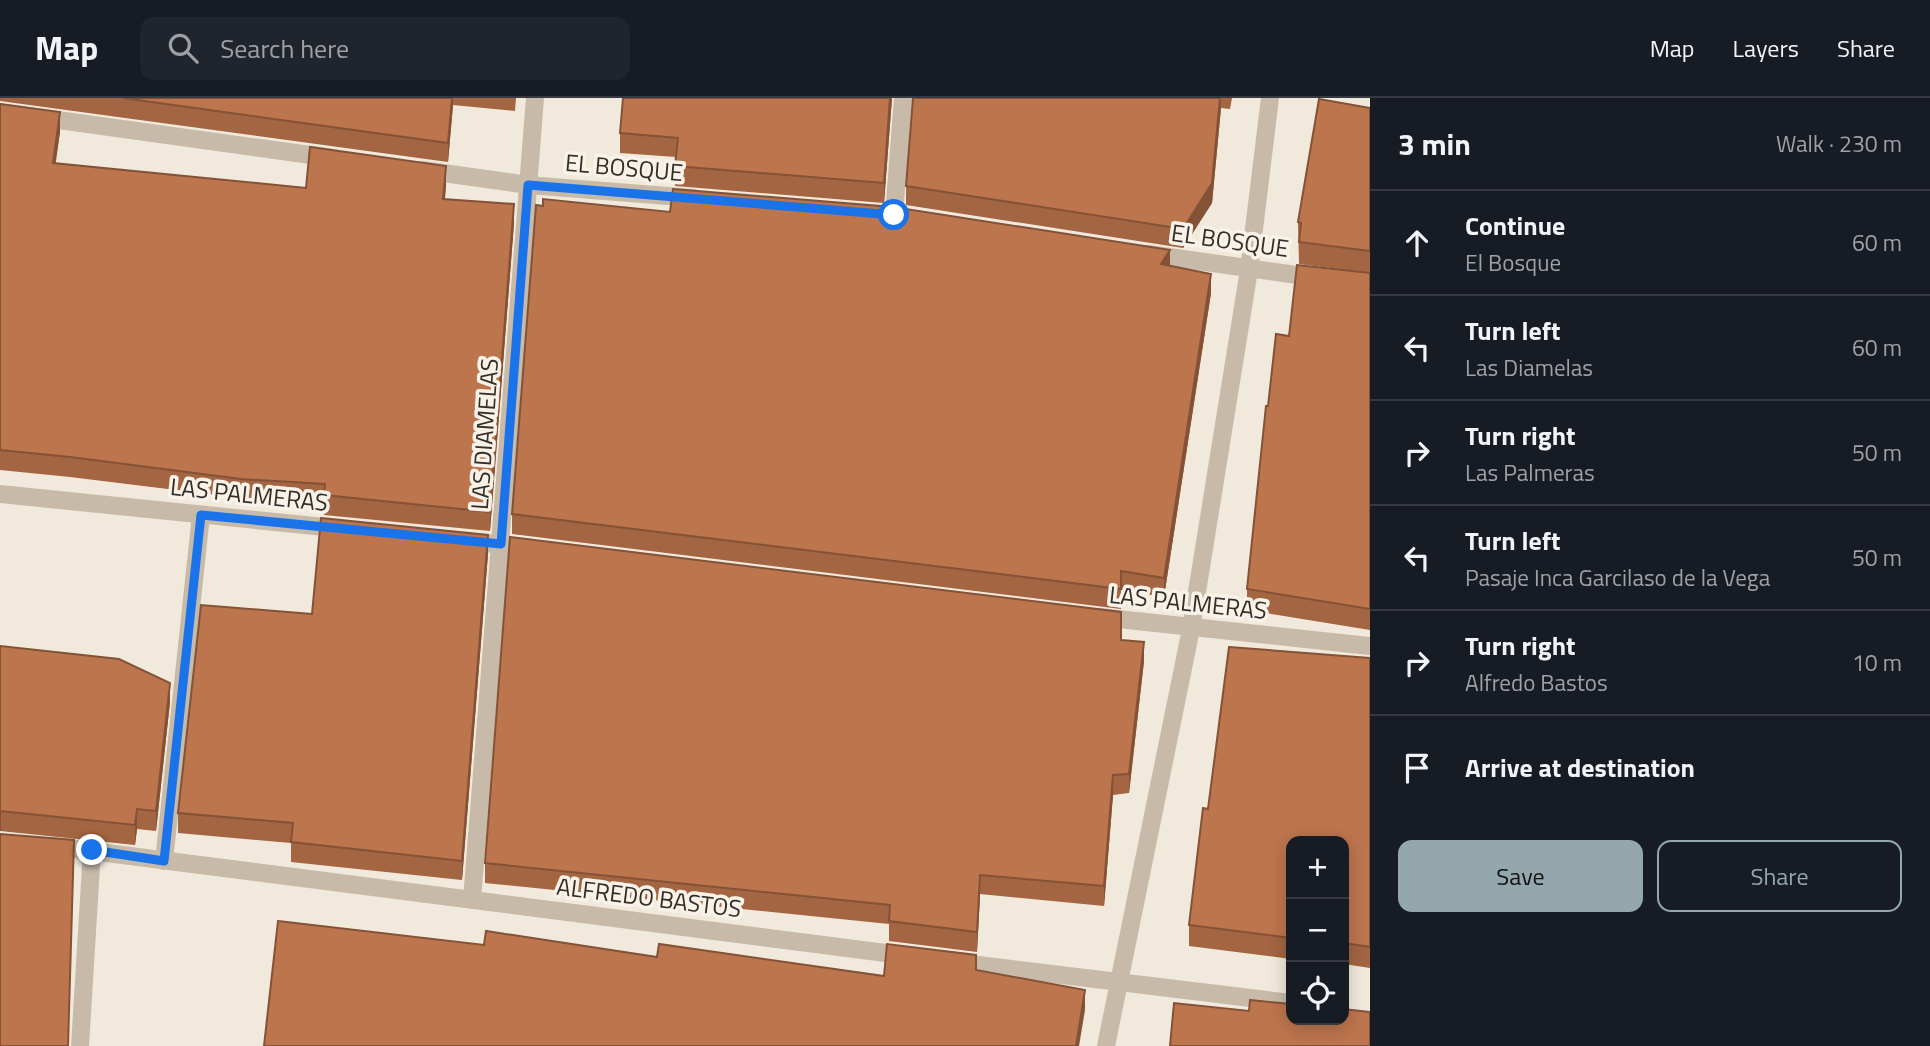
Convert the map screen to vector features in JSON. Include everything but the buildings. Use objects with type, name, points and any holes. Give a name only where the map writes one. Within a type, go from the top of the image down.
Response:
[{"type":"street","name":"LAS DIAMELAS","points":[[472,900],[535,98]]},
{"type":"street","points":[[894,215],[903,98]]},
{"type":"street","points":[[1106,1046],[1191,629],[1249,270],[1270,98]]},
{"type":"street","points":[[0,112],[352,160]]},
{"type":"street","name":"EL BOSQUE","points":[[406,168],[528,185],[704,199]]},
{"type":"street","name":"EL BOSQUE","points":[[1126,251],[1330,279]]},
{"type":"street","name":"LAS PALMERAS","points":[[0,494],[364,531]]},
{"type":"street","points":[[164,861],[201,515]]},
{"type":"street","points":[[446,539],[556,551]]},
{"type":"street","name":"LAS PALMERAS","points":[[1081,615],[1191,629],[1370,646]]},
{"type":"street","name":"ALFREDO BASTOS","points":[[39,845],[1286,1002]]},
{"type":"street","points":[[80,1046],[92,850]]},
{"type":"route","points":[[92,850],[164,861],[201,515],[501,544],[528,185],[894,215]]}]
